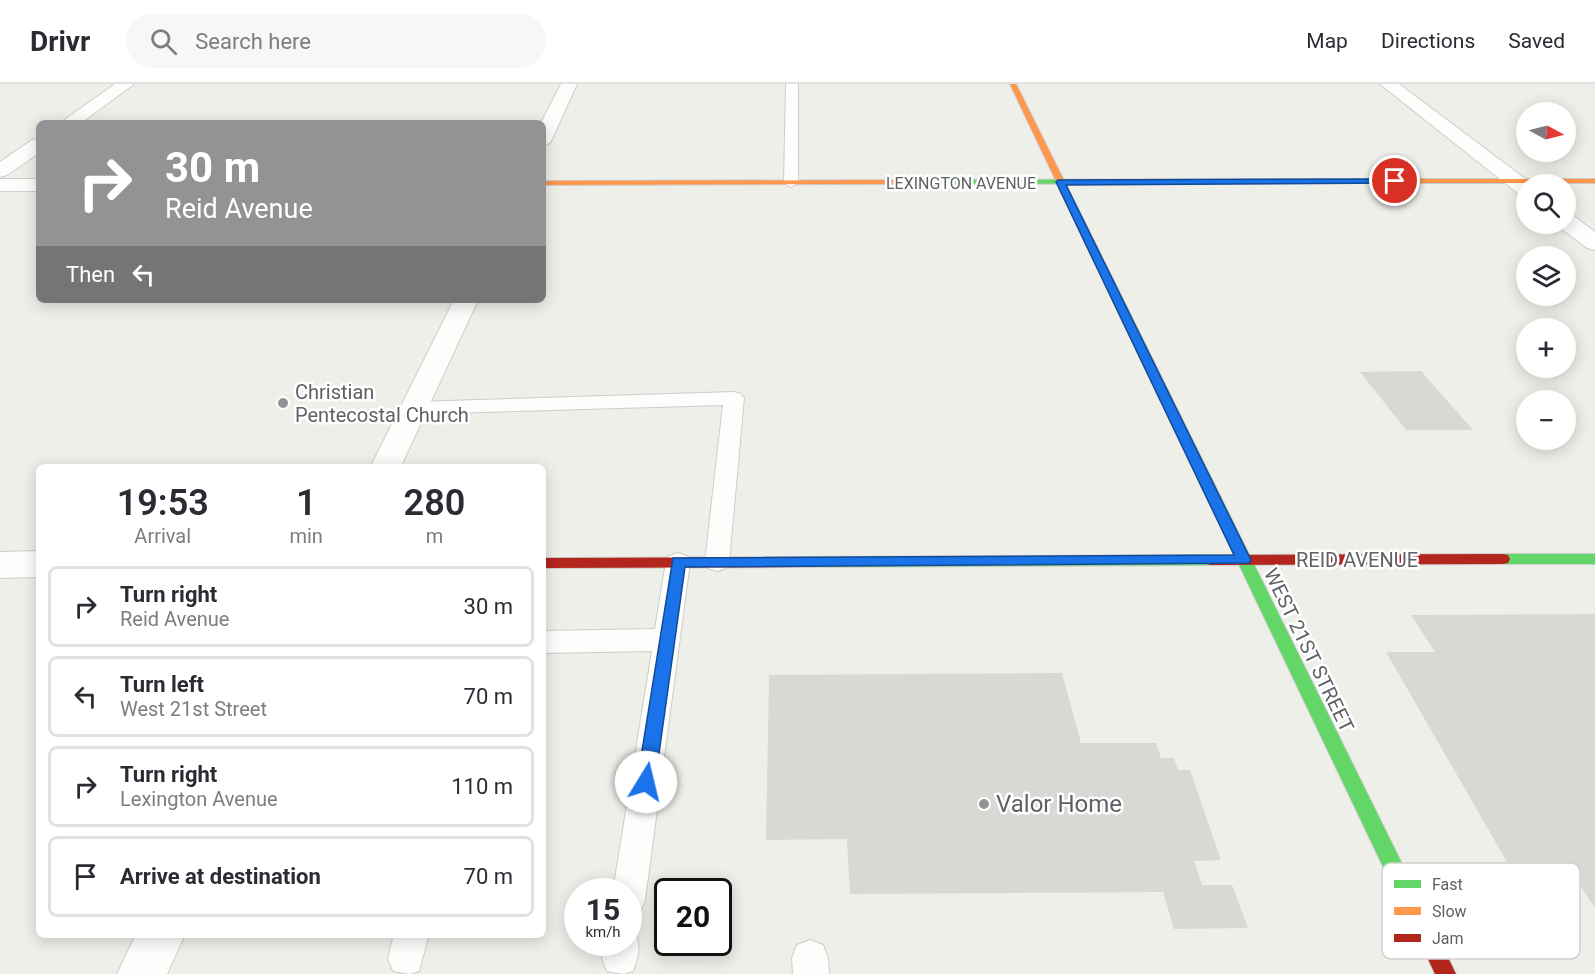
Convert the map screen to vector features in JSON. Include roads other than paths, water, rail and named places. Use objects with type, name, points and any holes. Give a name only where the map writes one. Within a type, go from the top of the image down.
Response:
[{"type":"street","points":[[73,120],[126,84]]},
{"type":"street","points":[[546,133],[569,84]]},
{"type":"street","name":"WEST 21ST STREET","points":[[1013,84],[1392,863]]},
{"type":"street","points":[[1388,84],[1516,182]]},
{"type":"street","points":[[0,171],[36,146]]},
{"type":"street","name":"LEXINGTON AVENUE","points":[[1576,182],[1595,181]]},
{"type":"street","name":"LEXINGTON AVENUE","points":[[546,183],[1061,182],[1516,186]]},
{"type":"street","points":[[0,185],[36,184]]},
{"type":"street","points":[[1576,228],[1595,243]]},
{"type":"street","points":[[387,464],[465,303]]},
{"type":"street","name":"REID AVENUE","points":[[546,562],[1595,559]]},
{"type":"street","points":[[0,565],[36,564]]},
{"type":"street","points":[[142,974],[159,938]]},
{"type":"street","name":"WEST 21ST STREET","points":[[1439,959],[1446,974]]},
{"type":"lane","points":[[791,183],[792,84]]},
{"type":"lane","points":[[414,408],[734,398],[717,562]]},
{"type":"lane","points":[[631,878],[678,562]]},
{"type":"lane","points":[[546,642],[667,640]]},
{"type":"place","name":"Christian Pentecostal Church","points":[[283,403]]},
{"type":"place","name":"Valor Home","points":[[984,804]]}]
